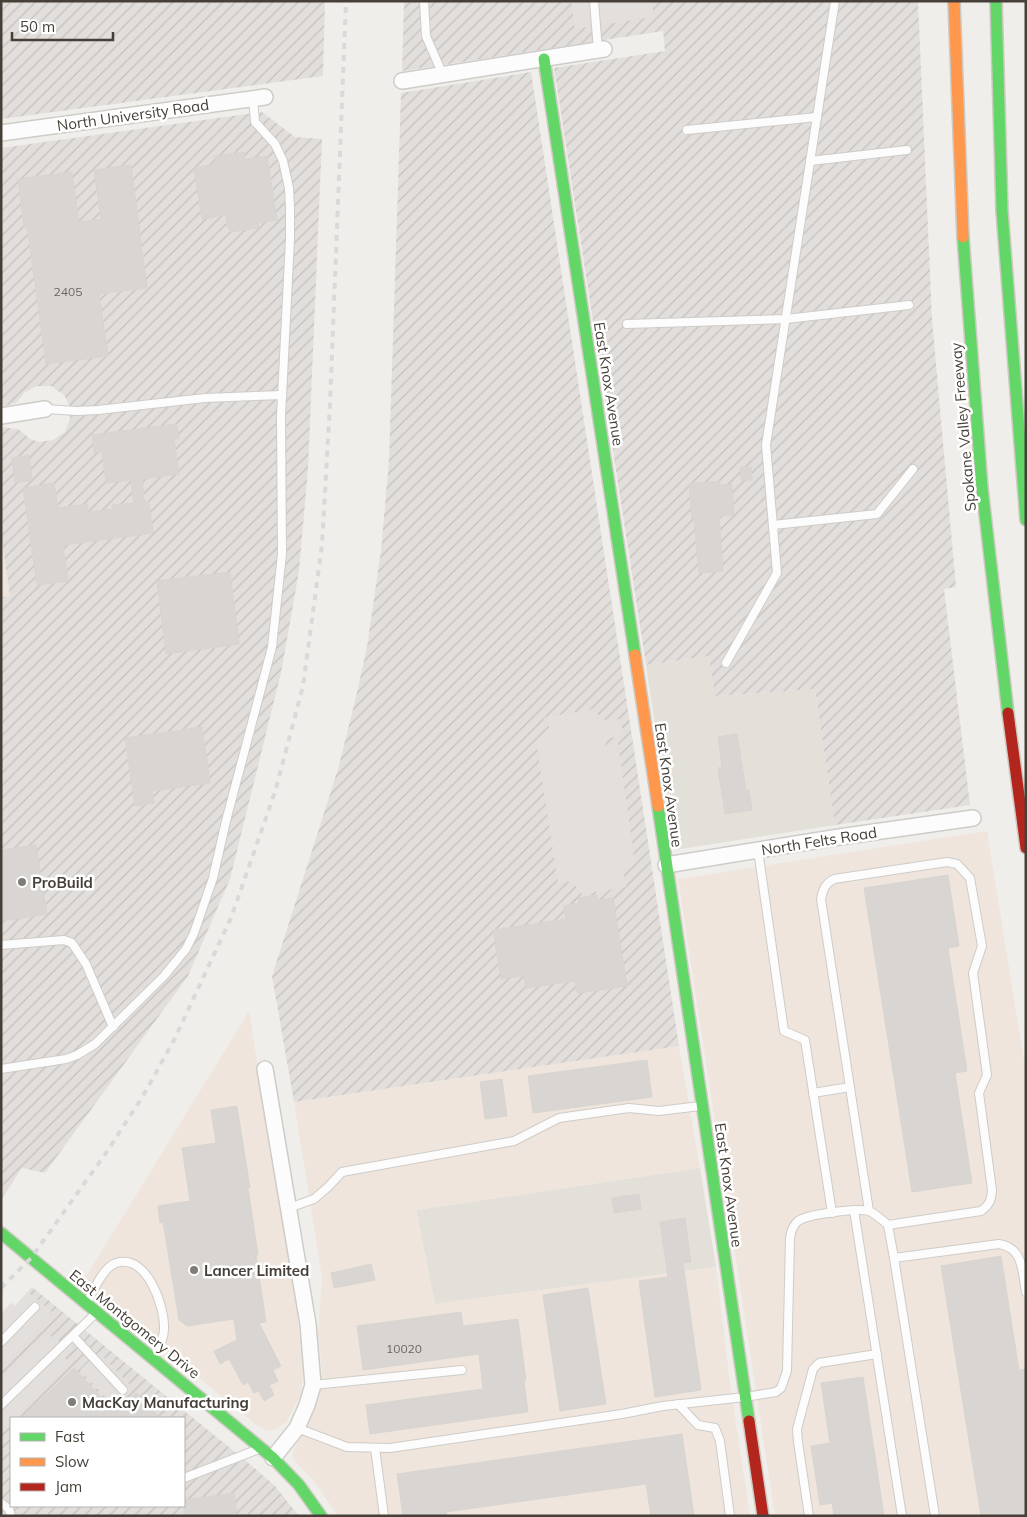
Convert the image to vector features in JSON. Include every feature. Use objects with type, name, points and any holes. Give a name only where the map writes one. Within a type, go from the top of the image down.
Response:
[{"type":"main road","name":"Spokane Valley Freeway","points":[[954,1],[967,302],[976,409],[996,610],[1026,848]]},
{"type":"main road","points":[[996,1],[1002,211],[1026,520]]},
{"type":"main road","name":"East Knox Avenue","points":[[544,59],[763,1516]]},
{"type":"main road","name":"East Montgomery Drive","points":[[1,1233],[273,1458],[294,1478],[312,1500],[321,1516]]},
{"type":"street","points":[[402,81],[601,50]]},
{"type":"street","name":"North University Road","points":[[1,133],[259,98]]},
{"type":"street","points":[[1,416],[45,410]]},
{"type":"street","name":"North Felts Road","points":[[666,865],[973,818]]},
{"type":"street","points":[[265,1069],[308,1324],[313,1384],[297,1428],[273,1458]]},
{"type":"lane","points":[[424,1],[426,36],[443,75]]},
{"type":"lane","points":[[594,1],[601,50]]},
{"type":"lane","points":[[726,663],[777,573],[766,446],[835,1]]},
{"type":"lane","points":[[1,1069],[66,1059],[96,1044],[164,976],[186,949],[194,933],[213,878],[228,812],[272,647],[282,554],[282,395],[290,240],[288,188],[283,161],[275,144],[255,122],[259,98]]},
{"type":"lane","points":[[687,130],[817,117]]},
{"type":"lane","points":[[810,161],[907,150]]},
{"type":"lane","points":[[627,324],[786,319],[909,305]]},
{"type":"lane","points":[[45,410],[98,410],[205,398],[282,395]]},
{"type":"lane","points":[[773,525],[877,514],[913,469]]},
{"type":"lane","points":[[758,850],[784,1030],[805,1040],[832,1213]]},
{"type":"lane","points":[[297,1428],[347,1447],[390,1448],[678,1404],[745,1397],[776,1392],[781,1388],[787,1372],[790,1238],[792,1228],[797,1222],[805,1217],[854,1210],[869,1212],[888,1225],[981,1211],[991,1201],[992,1190],[979,1093],[987,1075],[973,973],[982,946],[970,878],[957,864],[947,862],[834,879],[827,883],[821,899],[869,1212]]},
{"type":"lane","points":[[1,945],[64,940],[72,943],[86,964],[112,1027]]},
{"type":"lane","points":[[813,1093],[850,1087]]},
{"type":"lane","points":[[289,1208],[314,1199],[342,1172],[514,1141],[559,1118],[629,1108],[659,1111],[702,1106]]},
{"type":"lane","points":[[854,1210],[902,1516]]},
{"type":"lane","points":[[888,1225],[935,1516]]},
{"type":"lane","points":[[894,1258],[999,1244],[1007,1245],[1020,1256],[1026,1292]]},
{"type":"lane","points":[[86,1303],[110,1267],[116,1263],[126,1262],[136,1266],[154,1285],[163,1313],[164,1336],[153,1358]]},
{"type":"lane","points":[[1,1342],[35,1307]]},
{"type":"lane","points":[[1,1405],[98,1312]]},
{"type":"lane","points":[[73,1336],[124,1390]]},
{"type":"lane","points":[[809,1516],[797,1429],[814,1369],[819,1363],[877,1354]]},
{"type":"lane","points":[[313,1384],[462,1370]]},
{"type":"lane","points":[[678,1404],[698,1425],[715,1428],[720,1441],[730,1516]]},
{"type":"lane","points":[[185,1478],[261,1448]]},
{"type":"lane","points":[[375,1448],[384,1516]]},
{"type":"lane","points":[[1,1504],[8,1509],[11,1516]]},
{"type":"shaded area","points":[[1,1],[325,1],[323,76],[1,119]]},
{"type":"shaded area","points":[[404,1],[918,1],[932,319],[956,587],[944,589],[970,805],[835,825],[815,689],[715,696],[709,656],[646,665],[554,68],[665,51],[663,31],[402,71]]},
{"type":"shaded area","points":[[571,1],[651,1],[654,17],[575,29]]},
{"type":"shaded area","points":[[531,72],[679,1046],[294,1102],[272,976],[338,769],[367,647],[381,551],[389,460],[401,93]]},
{"type":"shaded area","points":[[262,112],[295,137],[322,139],[308,469],[299,571],[281,673],[230,879],[188,976],[45,1173],[22,1168],[1,1200],[1,597],[10,596],[1,534],[1,427],[18,429],[30,439],[39,442],[53,440],[65,432],[70,419],[70,407],[64,395],[51,386],[37,386],[25,392],[16,403],[1,407],[1,148]]},
{"type":"shaded area","points":[[1,534],[10,596],[1,597]]},
{"type":"shaded area","points":[[710,656],[716,696],[815,689],[835,825],[674,850],[646,665]]},
{"type":"shaded area","points":[[593,709],[603,720],[621,719],[623,735],[610,738],[606,741],[605,747],[607,749],[618,742],[635,864],[624,873],[626,887],[582,894],[572,881],[558,884],[536,741],[547,732],[549,727],[543,718]]},
{"type":"shaded area","points":[[987,831],[1026,1073],[1026,1516],[775,1516],[678,879]]},
{"type":"shaded area","points":[[249,1011],[297,1312],[303,1372],[301,1394],[287,1421],[277,1429],[269,1431],[259,1427],[82,1283]]},
{"type":"shaded area","points":[[679,1046],[700,1168],[416,1210],[435,1304],[716,1267],[731,1391],[750,1516],[338,1516],[314,1481],[293,1459],[293,1451],[309,1424],[320,1395],[322,1370],[318,1334],[322,1278],[294,1102]]},
{"type":"shaded area","points":[[700,1168],[716,1267],[435,1304],[416,1210]]},
{"type":"shaded area","points":[[32,1287],[274,1485],[299,1516],[1,1516],[1,1314],[11,1303],[15,1306]]},
{"type":"shaded area","points":[[28,1292],[52,1312],[1,1367],[1,1314],[11,1303],[15,1306]]},
{"type":"shaded area","points":[[48,1333],[55,1340],[57,1339],[68,1351],[63,1356],[71,1364],[15,1417],[10,1417],[10,1422],[1,1430],[1,1377]]},
{"type":"shaded area","points":[[99,1352],[133,1388],[114,1406],[80,1370]]},
{"type":"building","points":[[244,152],[245,159],[267,156],[277,220],[258,223],[259,228],[230,232],[229,227],[227,227],[226,215],[202,219],[194,168],[215,164],[214,156]]},
{"type":"building","points":[[131,165],[147,288],[99,294],[108,356],[46,364],[27,226],[24,227],[18,179],[72,172],[79,222],[101,219],[94,170]]},
{"type":"building","points":[[177,424],[179,438],[174,439],[179,474],[142,479],[144,501],[149,501],[153,533],[63,545],[68,581],[37,585],[23,488],[54,483],[58,508],[87,504],[88,512],[113,509],[112,505],[134,503],[131,480],[106,483],[102,452],[94,453],[92,435]]},
{"type":"building","points":[[29,455],[32,480],[15,483],[12,458]]},
{"type":"building","points":[[740,467],[751,467],[752,480],[741,480]]},
{"type":"building","points":[[720,481],[720,485],[732,484],[734,515],[719,516],[723,571],[699,573],[689,484]]},
{"type":"building","points":[[230,572],[239,644],[166,654],[157,581]]},
{"type":"building","points":[[202,727],[210,783],[152,791],[154,803],[135,806],[125,738]]},
{"type":"building","points":[[737,734],[746,790],[749,790],[752,810],[725,814],[718,768],[722,767],[718,737]]},
{"type":"building","name":"ProBuild","points":[[36,845],[47,914],[1,921],[1,850]]},
{"type":"building","points":[[948,875],[959,946],[948,948],[967,1071],[955,1073],[972,1183],[912,1192],[864,888]]},
{"type":"building","points":[[597,895],[597,900],[613,898],[627,986],[577,993],[575,981],[526,988],[524,976],[501,979],[493,930],[566,919],[564,906],[579,903],[578,898]]},
{"type":"building","points":[[647,1060],[652,1097],[533,1113],[528,1076]]},
{"type":"building","points":[[502,1079],[507,1116],[485,1119],[480,1082]]},
{"type":"building","points":[[237,1106],[250,1188],[248,1188],[266,1322],[259,1323],[281,1366],[273,1370],[278,1381],[269,1385],[274,1395],[264,1401],[259,1391],[254,1393],[248,1382],[243,1385],[229,1359],[220,1364],[214,1351],[237,1340],[234,1319],[187,1326],[179,1320],[163,1222],[160,1223],[158,1206],[190,1201],[182,1148],[216,1143],[211,1110]]},
{"type":"building","points":[[639,1194],[641,1209],[614,1213],[612,1198]]},
{"type":"building","points":[[685,1218],[691,1262],[683,1263],[701,1390],[655,1397],[639,1281],[668,1277],[660,1222]]},
{"type":"building","points":[[1001,1256],[1019,1370],[1026,1369],[1026,1516],[981,1516],[941,1266]]},
{"type":"building","points":[[371,1264],[375,1280],[334,1288],[331,1273]]},
{"type":"building","points":[[588,1288],[606,1404],[560,1411],[543,1295]]},
{"type":"building","points":[[461,1312],[463,1326],[518,1319],[528,1412],[370,1434],[366,1405],[483,1389],[479,1354],[363,1370],[357,1326]]},
{"type":"building","name":"MacKay Manufacturing","points":[[74,1368],[115,1412],[136,1393],[159,1417],[23,1417]]},
{"type":"building","points":[[863,1377],[884,1516],[834,1516],[832,1503],[820,1505],[811,1446],[830,1443],[821,1383]]},
{"type":"building","points":[[682,1434],[694,1516],[651,1516],[646,1484],[446,1512],[447,1516],[403,1516],[397,1474]]},
{"type":"building","points":[[234,1493],[237,1516],[184,1516],[185,1500]]},
{"type":"railway","points":[[1,1288],[31,1258],[106,1153],[143,1096],[175,1038],[231,918],[275,792],[303,686],[322,545],[330,404],[346,1]]},
{"type":"traffic: fast","points":[[996,1],[1002,211],[1026,520]]},
{"type":"traffic: fast","points":[[544,59],[635,655]]},
{"type":"traffic: fast","points":[[963,237],[982,488],[1008,713]]},
{"type":"traffic: fast","points":[[658,806],[749,1421]]},
{"type":"traffic: fast","points":[[1,1233],[273,1458],[299,1485],[321,1516]]},
{"type":"traffic: slow","points":[[954,1],[963,237]]},
{"type":"traffic: slow","points":[[635,655],[658,806]]},
{"type":"traffic: jam","points":[[1008,713],[1026,848]]},
{"type":"traffic: jam","points":[[749,1421],[763,1516]]},
{"type":"place","name":"ProBuild","points":[[22,882]]},
{"type":"place","name":"Lancer Limited","points":[[194,1270]]},
{"type":"place","name":"MacKay Manufacturing","points":[[72,1402]]}]
